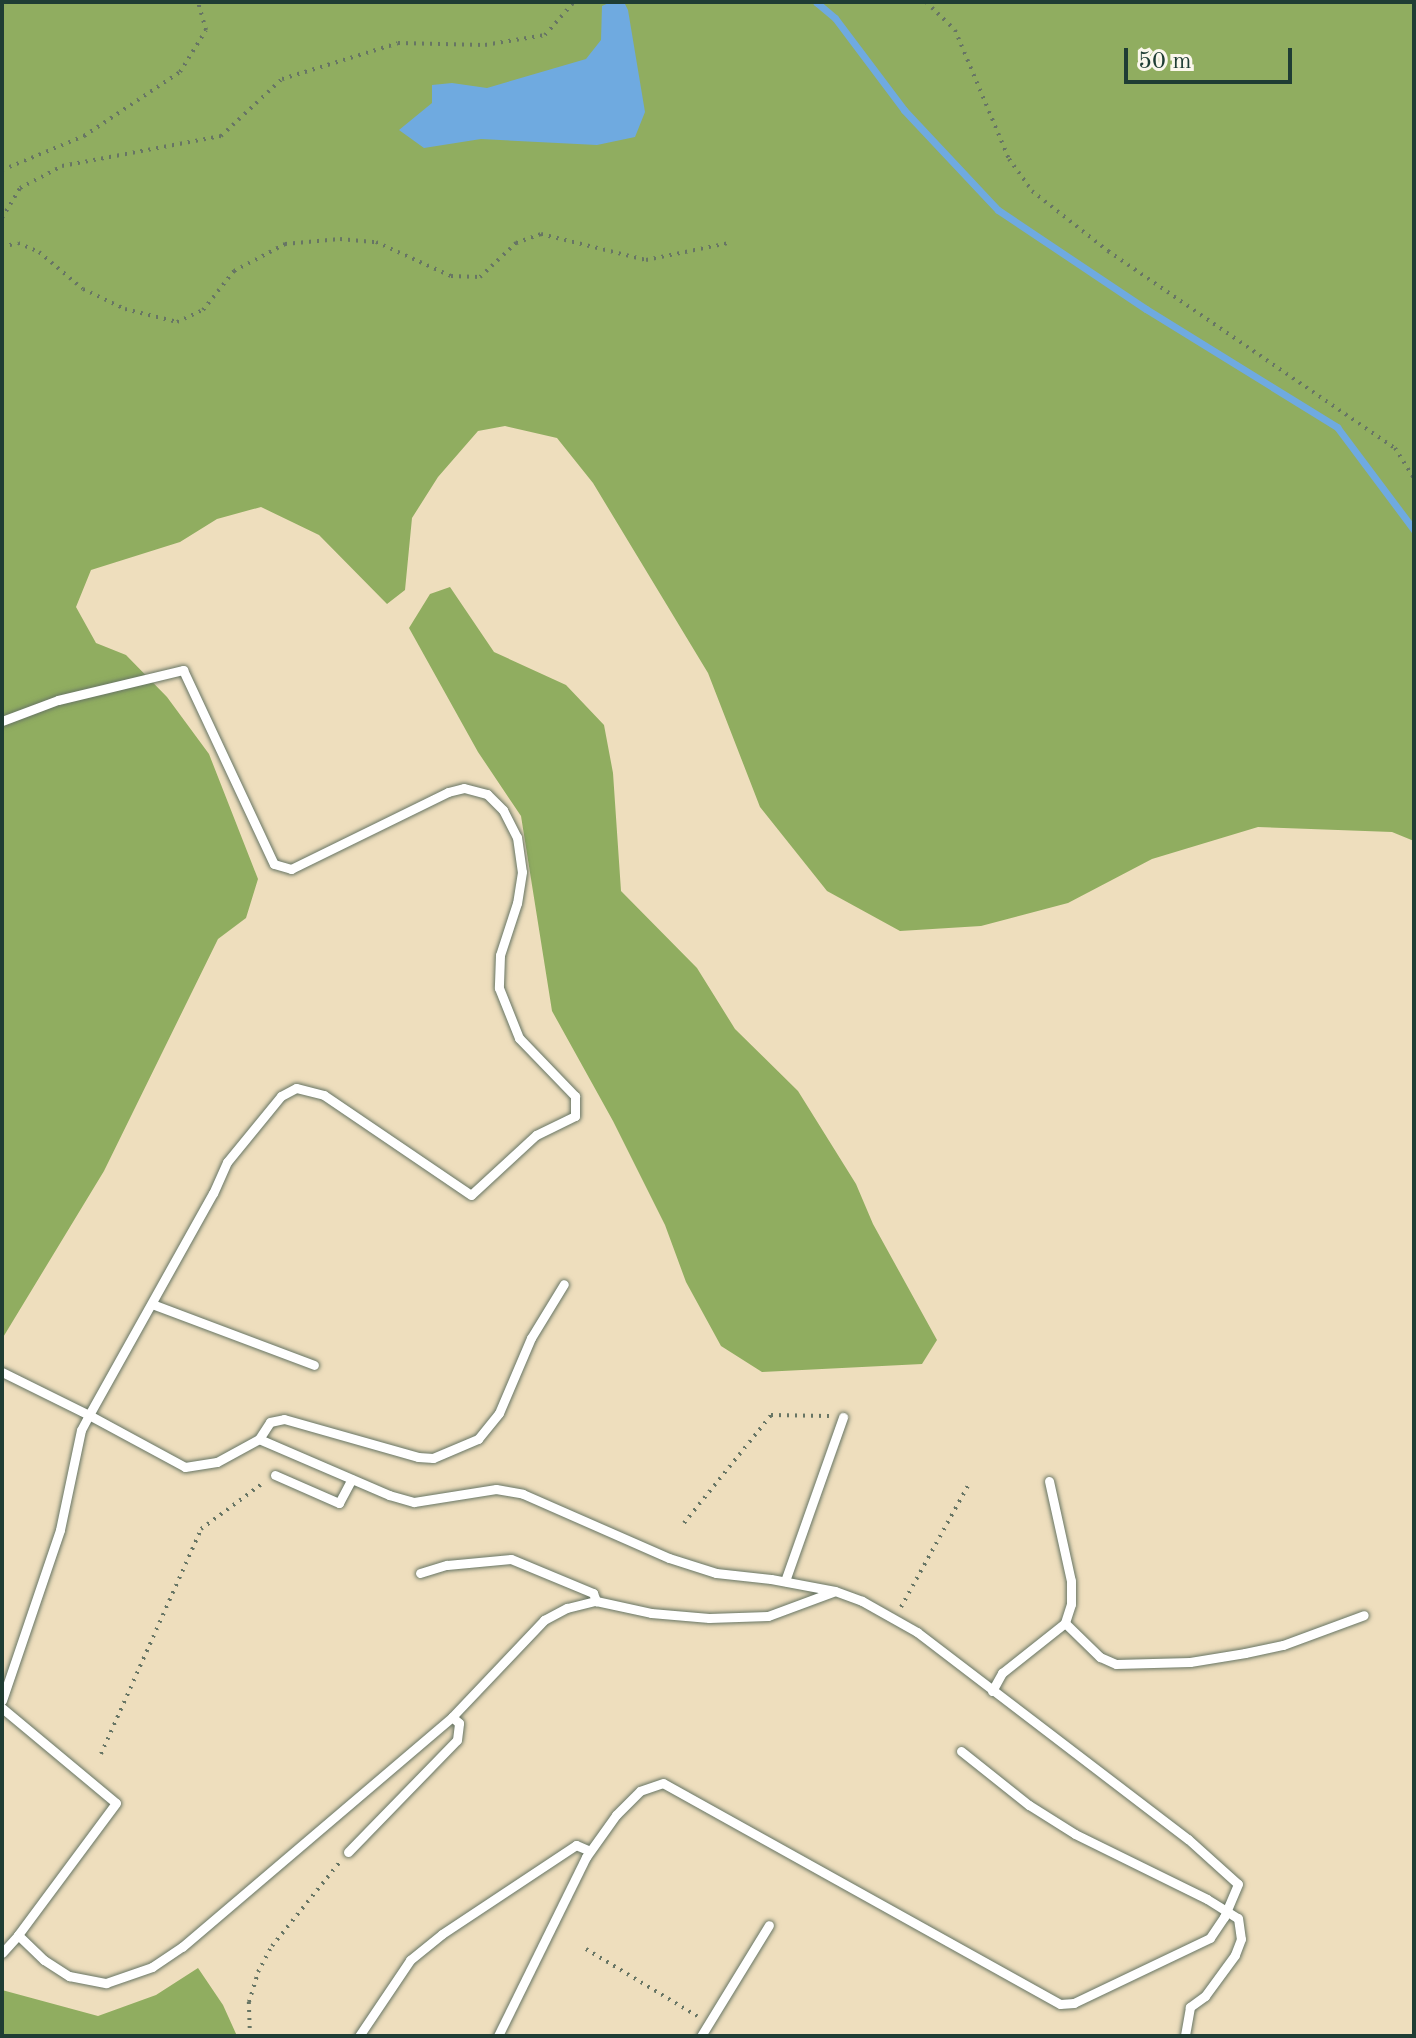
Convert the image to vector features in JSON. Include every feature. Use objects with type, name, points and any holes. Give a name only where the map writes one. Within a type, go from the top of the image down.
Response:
[{"type":"lane","points":[[2,721],[58,700],[183,670],[274,864],[291,869],[448,792],[464,788],[487,794],[503,810],[517,837],[522,872],[517,903],[500,955],[499,988],[519,1038],[575,1096],[575,1116],[536,1135],[471,1195],[324,1095],[296,1088],[281,1096],[227,1162],[81,1430],[60,1530],[2,1700]]},
{"type":"lane","points":[[2,1372],[185,1467],[217,1462],[259,1439],[270,1422],[284,1419],[418,1457],[433,1458],[478,1439],[499,1413],[531,1338],[564,1284]]},
{"type":"lane","points":[[152,1304],[314,1365]]},
{"type":"lane","points":[[785,1581],[843,1417]]},
{"type":"lane","points":[[259,1439],[414,1502],[496,1489],[523,1494],[669,1558],[716,1573],[785,1581],[835,1591],[862,1601],[917,1632],[1188,1839],[1238,1884],[1227,1911],[1210,1938],[1074,2003],[1060,2004],[663,1783],[640,1791],[616,1815],[590,1851],[498,2036]]},
{"type":"lane","points":[[275,1475],[339,1503],[352,1479]]},
{"type":"lane","points":[[992,1691],[1002,1673],[1065,1623],[1071,1604],[1071,1581],[1049,1481]]},
{"type":"lane","points":[[420,1573],[447,1565],[511,1559],[593,1593],[596,1601]]},
{"type":"lane","points":[[18,1935],[44,1960],[69,1976],[106,1983],[152,1967],[182,1947],[452,1717],[544,1620],[567,1608],[596,1601],[651,1613],[709,1618],[768,1616],[835,1591]]},
{"type":"lane","points":[[1065,1623],[1100,1657],[1116,1664],[1190,1662],[1245,1653],[1283,1645],[1364,1615]]},
{"type":"lane","points":[[2,1708],[116,1803],[2,1953]]},
{"type":"lane","points":[[348,1852],[457,1740],[459,1723],[452,1717]]},
{"type":"lane","points":[[961,1751],[1029,1805],[1075,1834],[1238,1918],[1241,1939],[1235,1955],[1205,1996],[1190,2007],[1185,2036]]},
{"type":"lane","points":[[359,2036],[410,1960],[431,1943],[576,1845],[590,1851]]},
{"type":"lane","points":[[701,2036],[769,1925]]},
{"type":"path","points":[[2,170],[84,136],[180,72],[206,30],[198,2]]},
{"type":"path","points":[[2,218],[20,188],[62,166],[221,136],[282,79],[398,43],[485,45],[545,35],[574,2]]},
{"type":"path","points":[[926,2],[955,30],[1009,159],[1032,191],[1108,251],[1395,448],[1414,478]]},
{"type":"path","points":[[2,247],[18,243],[39,252],[83,289],[125,309],[177,322],[203,310],[234,271],[285,244],[340,239],[376,242],[451,276],[480,277],[516,243],[541,234],[646,260],[729,243]]},
{"type":"path","points":[[684,1523],[771,1415],[843,1417]]},
{"type":"path","points":[[101,1754],[201,1529],[275,1475]]},
{"type":"path","points":[[894,1619],[969,1484]]},
{"type":"path","points":[[250,2036],[249,2002],[265,1959],[348,1852]]},
{"type":"path","points":[[586,1949],[709,2023]]},
{"type":"green space","points":[[2,2],[1414,2],[1414,841],[1392,832],[1258,827],[1152,859],[1068,903],[981,926],[900,931],[827,891],[760,807],[708,673],[593,483],[557,438],[505,426],[478,431],[438,477],[412,518],[405,590],[387,604],[319,535],[261,507],[217,519],[180,542],[91,570],[76,607],[96,643],[126,655],[167,697],[209,754],[258,879],[246,918],[218,939],[104,1171],[2,1339]]},
{"type":"green space","points":[[450,587],[494,652],[566,685],[604,725],[613,773],[621,891],[697,968],[735,1029],[798,1091],[856,1184],[873,1224],[937,1340],[922,1364],[762,1372],[721,1346],[686,1282],[665,1225],[613,1121],[552,1011],[521,816],[478,752],[409,628],[430,594]]},
{"type":"green space","points":[[198,1968],[223,2005],[237,2036],[2,2036],[2,1990],[98,2016],[156,1995]]},
{"type":"water","points":[[624,2],[628,10],[645,112],[635,137],[597,145],[481,139],[424,148],[399,130],[432,103],[432,85],[452,83],[487,88],[586,59],[601,40],[602,6]]},
{"type":"waterway","points":[[816,2],[835,18],[904,110],[998,210],[1146,309],[1337,427],[1414,530]]}]
